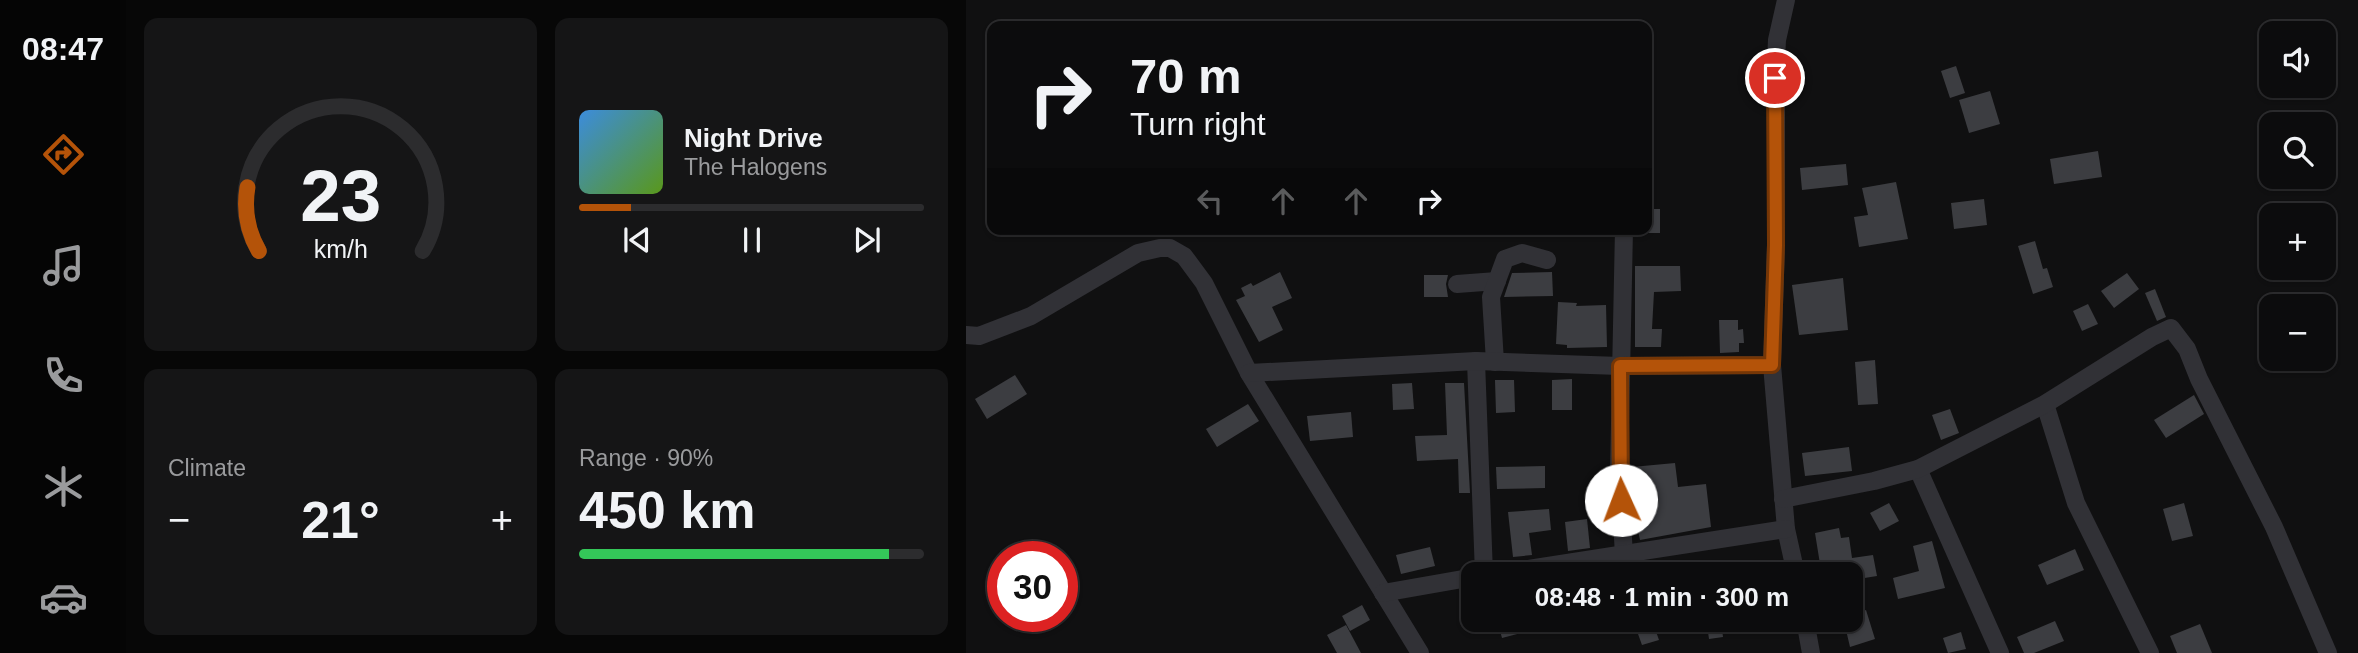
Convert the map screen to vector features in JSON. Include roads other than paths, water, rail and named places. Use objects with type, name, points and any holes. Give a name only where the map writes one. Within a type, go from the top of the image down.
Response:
[{"type":"street","points":[[1786,0],[1777,40],[1776,60],[1776,245],[1772,365],[1786,529],[1793,562]]},
{"type":"street","points":[[1624,235],[1619,472],[1624,555]]},
{"type":"street","points":[[966,335],[979,336],[1031,316],[1138,253],[1170,248],[1184,256],[1204,284],[1249,373],[1420,653]]},
{"type":"street","points":[[1495,362],[1491,297],[1505,259],[1522,253],[1547,260]]},
{"type":"street","points":[[1457,284],[1497,281]]},
{"type":"street","points":[[1783,499],[1874,481],[1918,468],[2045,404],[2152,337],[2171,328],[2187,349],[2199,379],[2274,527],[2329,653]]},
{"type":"street","points":[[1249,373],[1476,361],[1620,366],[1772,365]]},
{"type":"street","points":[[1476,361],[1484,562]]},
{"type":"street","points":[[2045,404],[2076,503],[2150,653]]},
{"type":"street","points":[[1918,468],[2000,653]]},
{"type":"street","points":[[1576,562],[1786,529]]},
{"type":"street","points":[[1383,593],[1461,580]]},
{"type":"street","points":[[1807,632],[1811,653]]}]
